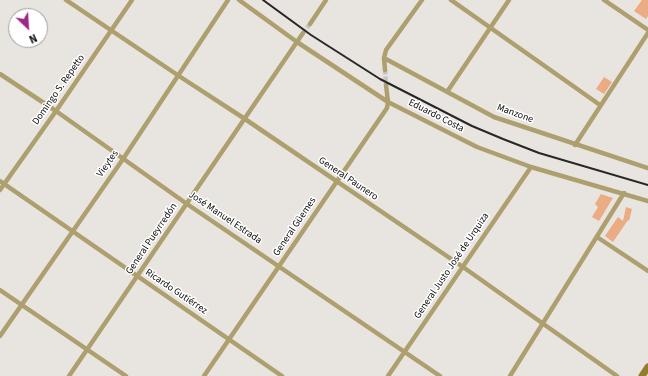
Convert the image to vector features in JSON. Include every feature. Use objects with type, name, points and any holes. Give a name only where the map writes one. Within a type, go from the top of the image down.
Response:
[{"type":"street","name":"General Paunero","points":[[66,0],[179,76],[245,118],[463,267],[617,376]]},
{"type":"street","name":"Domingo S. Repetto","points":[[0,190],[2,183],[56,111],[132,0]]},
{"type":"street","name":"Vieytes","points":[[0,336],[123,159],[228,0]]},
{"type":"street","name":"Eduardo Costa","points":[[239,0],[297,42],[388,102],[477,147],[531,167],[648,201]]},
{"type":"street","points":[[310,24],[326,0]]},
{"type":"street","points":[[385,70],[384,58],[386,50],[422,0]]},
{"type":"street","points":[[451,0],[600,105]]},
{"type":"street","points":[[447,92],[509,0]]},
{"type":"street","points":[[604,0],[648,30]]},
{"type":"street","name":"General Pueyrredón","points":[[69,376],[303,33]]},
{"type":"street","points":[[575,145],[648,34]]},
{"type":"street","name":"Manzone","points":[[384,58],[494,117],[648,168]]},
{"type":"street","name":"José Manuel Estrada","points":[[0,74],[56,111],[187,204],[440,376]]},
{"type":"street","points":[[386,85],[388,102]]},
{"type":"street","name":"General Güemes","points":[[204,376],[387,108],[388,102]]},
{"type":"street","name":"General Justo José de Urquiza","points":[[388,376],[531,167]]},
{"type":"street","name":"Ricardo Gutiérrez","points":[[2,183],[282,376]]},
{"type":"street","points":[[510,376],[624,193]]},
{"type":"street","points":[[597,237],[648,271]]},
{"type":"street","points":[[0,290],[126,376]]},
{"type":"street","points":[[642,376],[648,367]]},
{"type":"building","points":[[642,0],[648,0],[648,16],[646,19],[634,11]]},
{"type":"building","points":[[604,77],[612,82],[604,94],[596,89]]},
{"type":"building","points":[[601,194],[613,198],[599,221],[592,217],[598,207],[595,204]]},
{"type":"building","points":[[626,207],[632,209],[629,221],[628,220],[613,242],[605,236],[618,217],[623,221]]},
{"type":"tunnel","points":[[303,33],[310,24]]},
{"type":"tunnel","points":[[385,70],[386,85]]},
{"type":"railway","points":[[263,0],[311,35],[380,79],[472,126],[539,153],[648,185]]}]
